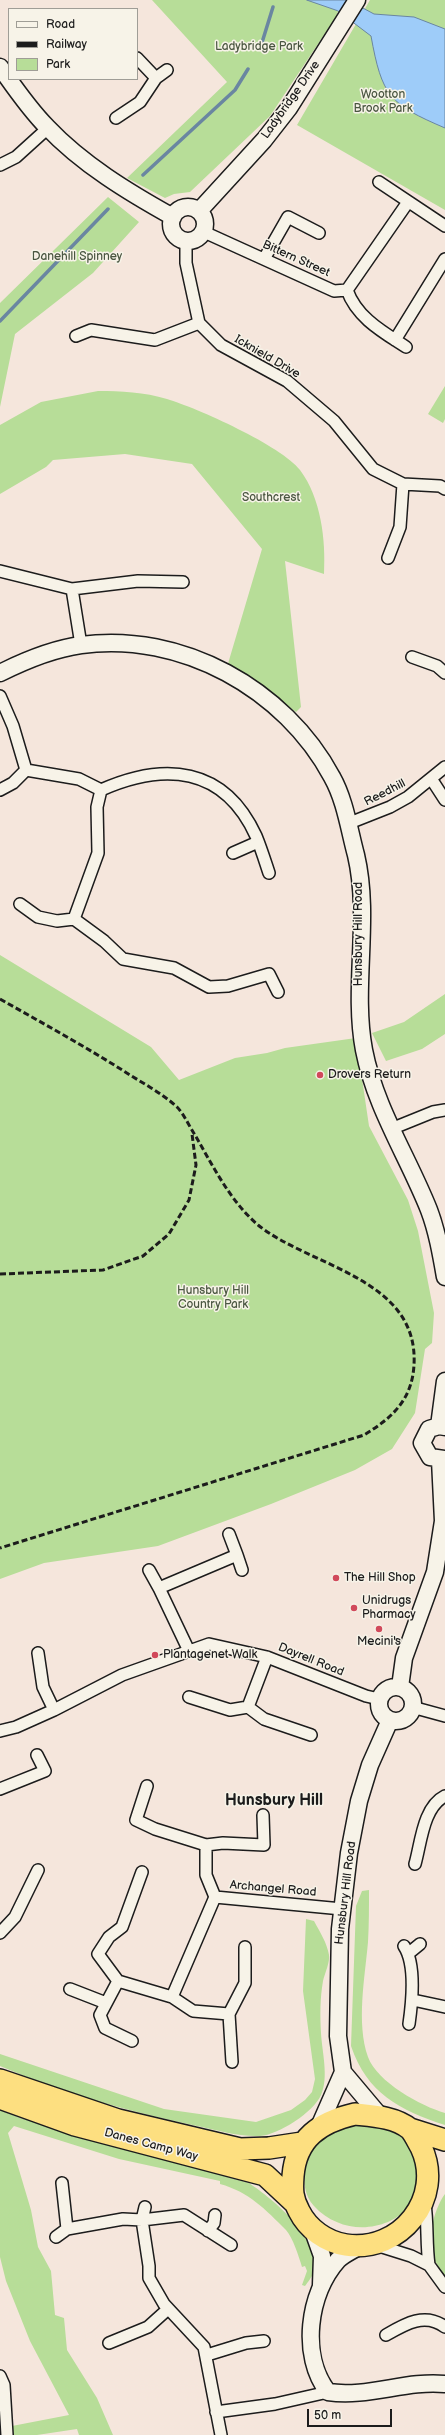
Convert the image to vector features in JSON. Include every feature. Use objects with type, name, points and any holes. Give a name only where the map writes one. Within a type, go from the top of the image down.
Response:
[{"type":"highway","name":"Danes Camp Way","points":[[0,2080],[118,2120],[240,2149],[268,2148],[302,2143]]},
{"type":"highway","name":"Danes Camp Way","points":[[0,2098],[75,2125],[265,2175],[294,2203]]},
{"type":"highway","points":[[445,2140],[410,2129],[380,2116],[355,2114],[337,2118],[318,2129],[302,2143],[294,2163],[291,2192],[294,2203],[301,2216],[312,2228],[338,2243],[367,2246],[390,2239],[404,2230],[426,2200],[445,2180]]},
{"type":"highway","points":[[410,2129],[428,2164],[430,2176],[426,2200]]},
{"type":"street","name":"Ladybridge Drive","points":[[199,211],[271,131],[303,86],[357,0]]},
{"type":"street","points":[[138,59],[156,78]]},
{"type":"street","points":[[0,66],[8,77]]},
{"type":"street","points":[[116,118],[140,102],[156,78],[168,70]]},
{"type":"street","points":[[10,80],[28,106],[48,128],[90,165],[173,216]]},
{"type":"street","points":[[0,165],[16,157],[48,128]]},
{"type":"street","points":[[379,182],[445,226]]},
{"type":"street","points":[[406,347],[377,330],[356,307],[347,290],[408,202]]},
{"type":"street","points":[[194,208],[199,211],[205,222],[204,232],[194,240],[186,241],[176,236],[173,231],[173,216],[182,209],[194,208]]},
{"type":"street","points":[[264,259],[288,217],[319,233]]},
{"type":"street","name":"Bittern Street","points":[[204,232],[334,291],[347,290]]},
{"type":"street","name":"Icknield Drive","points":[[186,241],[186,263],[191,298],[199,323],[221,345],[286,381],[334,421],[372,469],[403,484],[440,486],[445,489]]},
{"type":"street","points":[[395,340],[445,259]]},
{"type":"street","points":[[76,336],[91,330],[155,340],[199,323]]},
{"type":"street","points":[[388,558],[400,527],[403,484]]},
{"type":"street","points":[[0,571],[72,589],[138,581],[183,582]]},
{"type":"street","points":[[72,589],[81,645]]},
{"type":"street","name":"Hunsbury Hill Road","points":[[0,673],[48,652],[81,645],[116,642],[149,646],[179,653],[213,666],[255,690],[277,706],[317,751],[333,778],[344,803],[347,824],[356,856],[361,892],[360,1016],[364,1050],[372,1078],[391,1129],[430,1213],[439,1245],[445,1277]]},
{"type":"street","points":[[412,657],[437,666],[445,673]]},
{"type":"street","points":[[0,696],[13,726],[26,770]]},
{"type":"street","name":"Reedhill","points":[[347,824],[390,807],[432,780],[445,767]]},
{"type":"street","points":[[26,770],[79,779],[101,790],[142,774],[165,772],[186,775],[205,782],[224,792],[237,806],[258,842],[269,874]]},
{"type":"street","points":[[0,790],[12,783],[26,770]]},
{"type":"street","points":[[432,780],[445,800]]},
{"type":"street","points":[[74,919],[98,853],[97,807],[101,790]]},
{"type":"street","points":[[232,853],[258,842]]},
{"type":"street","points":[[20,904],[38,917],[57,921],[74,919],[99,936],[123,959],[174,968],[209,986],[228,986],[268,974],[278,992]]},
{"type":"street","points":[[391,1129],[433,1112],[445,1110]]},
{"type":"street","points":[[400,1687],[404,1658],[436,1572],[443,1521],[442,1459],[430,1457],[422,1443],[429,1430],[442,1426],[445,1381]]},
{"type":"street","points":[[229,1534],[242,1570]]},
{"type":"street","points":[[159,1588],[237,1555]]},
{"type":"street","points":[[149,1570],[189,1651]]},
{"type":"street","name":"Dayrell Road","points":[[0,1731],[16,1727],[54,1710],[122,1675],[209,1644],[267,1656],[366,1696],[379,1699]]},
{"type":"street","points":[[38,1653],[43,1687],[54,1710]]},
{"type":"street","points":[[248,1707],[267,1656]]},
{"type":"street","points":[[400,1687],[409,1693],[412,1707],[406,1717],[401,1720],[390,1720],[381,1712],[379,1699],[386,1689],[400,1687]]},
{"type":"street","points":[[189,1697],[230,1710],[248,1707],[264,1720],[311,1735]]},
{"type":"street","points":[[412,1707],[445,1716]]},
{"type":"street","name":"Hunsbury Hill Road","points":[[343,2072],[338,2036],[342,1909],[359,1802],[370,1765],[390,1720]]},
{"type":"street","points":[[0,1790],[45,1771],[37,1754]]},
{"type":"street","points":[[147,1786],[136,1820],[155,1829],[206,1845],[222,1843],[264,1845],[263,1815]]},
{"type":"street","points":[[415,1864],[427,1816],[435,1804],[445,1796]]},
{"type":"street","points":[[206,1845],[206,1875],[215,1898]]},
{"type":"street","points":[[0,1933],[15,1917],[38,1870]]},
{"type":"street","points":[[142,1872],[122,1927],[109,1938],[98,1954],[118,1980],[172,1997],[193,2011],[229,2014]]},
{"type":"street","name":"Archangel Road","points":[[172,1997],[215,1898],[342,1909]]},
{"type":"street","points":[[409,2024],[413,2000],[406,1950],[420,1944]]},
{"type":"street","points":[[232,2062],[229,2014],[245,1983],[245,1947]]},
{"type":"street","points":[[118,1980],[100,2015],[105,2028],[132,2041]]},
{"type":"street","points":[[70,1989],[106,2003]]},
{"type":"street","points":[[413,2000],[445,2007]]},
{"type":"street","points":[[318,2129],[343,2072],[380,2116]]},
{"type":"street","points":[[62,2183],[66,2229]]},
{"type":"street","points":[[426,2200],[426,2245],[429,2265]]},
{"type":"street","points":[[145,2207],[142,2220],[149,2266],[149,2278],[158,2297],[168,2310],[197,2338],[207,2355],[221,2435]]},
{"type":"street","points":[[56,2237],[66,2229],[123,2219],[142,2220],[184,2215],[231,2245]]},
{"type":"street","points":[[208,2231],[214,2223],[215,2215]]},
{"type":"street","points":[[312,2228],[322,2256],[321,2285],[314,2306],[311,2335],[318,2375],[328,2392]]},
{"type":"street","points":[[321,2285],[339,2260],[367,2246],[411,2256],[429,2265],[445,2287]]},
{"type":"street","points":[[109,2343],[148,2327],[168,2310]]},
{"type":"street","points":[[386,2335],[406,2323],[419,2320],[431,2319],[445,2327]]},
{"type":"street","points":[[207,2355],[246,2344],[264,2341]]},
{"type":"street","points":[[0,2376],[4,2385],[7,2435]]},
{"type":"street","points":[[216,2412],[275,2404],[328,2392],[353,2394],[421,2384],[445,2384]]},
{"type":"green space","name":"Ladybridge Park","points":[[152,0],[342,0],[336,17],[270,116],[190,192],[174,194],[165,198],[127,178],[227,82]]},
{"type":"green space","name":"Wootton Brook Park","points":[[370,0],[445,0],[445,210],[297,125]]},
{"type":"green space","name":"Danehill Spinney","points":[[108,197],[139,222],[93,273],[15,334],[0,407],[0,303]]},
{"type":"green space","points":[[445,386],[445,419],[443,423],[428,414]]},
{"type":"green space","name":"Southcrest","points":[[98,391],[141,393],[150,395],[167,399],[218,419],[258,439],[276,450],[290,460],[300,470],[307,481],[313,493],[321,520],[324,547],[324,574],[285,561],[301,707],[296,712],[246,676],[227,667],[262,549],[192,464],[125,454],[53,460],[46,467],[0,494],[0,425],[41,402]]},
{"type":"green space","name":"Hunsbury Hill Country Park","points":[[0,955],[151,1047],[179,1080],[235,1058],[267,1053],[285,1048],[356,1038],[369,1126],[408,1200],[418,1231],[434,1313],[432,1343],[425,1349],[415,1413],[392,1449],[355,1470],[271,1504],[158,1546],[44,1563],[0,1579]]},
{"type":"green space","points":[[445,994],[445,1034],[422,1049],[386,1061],[372,1033],[404,1022]]},
{"type":"green space","points":[[369,1890],[368,1942],[362,2000],[364,2044],[368,2057],[380,2075],[401,2092],[424,2105],[445,2113],[445,2125],[413,2113],[387,2098],[366,2076],[351,2046],[356,1906],[362,1891]]},
{"type":"green space","points":[[306,1919],[314,1921],[325,1942],[329,1955],[323,1981],[320,2007],[325,2080],[321,2095],[317,2102],[295,2122],[276,2132],[268,2135],[252,2136],[228,2133],[172,2121],[97,2101],[48,2085],[0,2066],[0,2054],[164,2109],[256,2122],[291,2110],[305,2100],[312,2092],[315,2079],[303,1991]]},
{"type":"green space","points":[[0,2110],[20,2118],[249,2183],[271,2199],[293,2221],[303,2234],[310,2247],[314,2260],[312,2276],[305,2286],[302,2285],[307,2271],[305,2266],[302,2267],[289,2233],[256,2202],[230,2187],[220,2184],[220,2181],[119,2159],[14,2126],[8,2133],[31,2210],[38,2247],[51,2271],[55,2315],[64,2318],[67,2350],[97,2398],[113,2435],[79,2435],[77,2429],[37,2435],[13,2435],[12,2426],[69,2415],[30,2341],[6,2281],[0,2257]]},
{"type":"green space","points":[[361,2121],[391,2129],[405,2137],[415,2154],[420,2176],[416,2196],[405,2211],[390,2221],[371,2227],[351,2226],[331,2220],[314,2206],[308,2198],[305,2188],[304,2177],[306,2166],[309,2155],[315,2146],[330,2132]]},
{"type":"green space","points":[[445,2194],[445,2277],[434,2259],[430,2245],[431,2230],[435,2214]]},
{"type":"water","points":[[307,0],[348,0],[374,14],[414,17],[445,29],[445,128],[411,112],[391,96],[384,85],[379,72],[371,36],[338,11]]},
{"type":"waterway","points":[[260,49],[273,7]]},
{"type":"waterway","points":[[143,175],[235,90],[248,69]]},
{"type":"waterway","points":[[0,321],[108,209]]},
{"type":"railway","points":[[0,999],[66,1036],[172,1102],[180,1110],[215,1171],[248,1216],[280,1240],[357,1278],[381,1294],[399,1312],[411,1336],[414,1365],[409,1388],[399,1407],[392,1415],[364,1435],[0,1548]]},
{"type":"railway","points":[[0,1274],[103,1270],[143,1256],[169,1234],[189,1200],[196,1165],[192,1134]]},
{"type":"place","name":"Drovers Return","points":[[320,1075]]},
{"type":"place","name":"The Hill Shop","points":[[336,1578]]},
{"type":"place","name":"Unidrugs Pharmacy","points":[[354,1608]]},
{"type":"place","name":"Mecini's","points":[[379,1629]]},
{"type":"place","name":"Plantagenet Walk","points":[[155,1655]]},
{"type":"district","name":"Hunsbury Hill","points":[[274,1801]]}]
